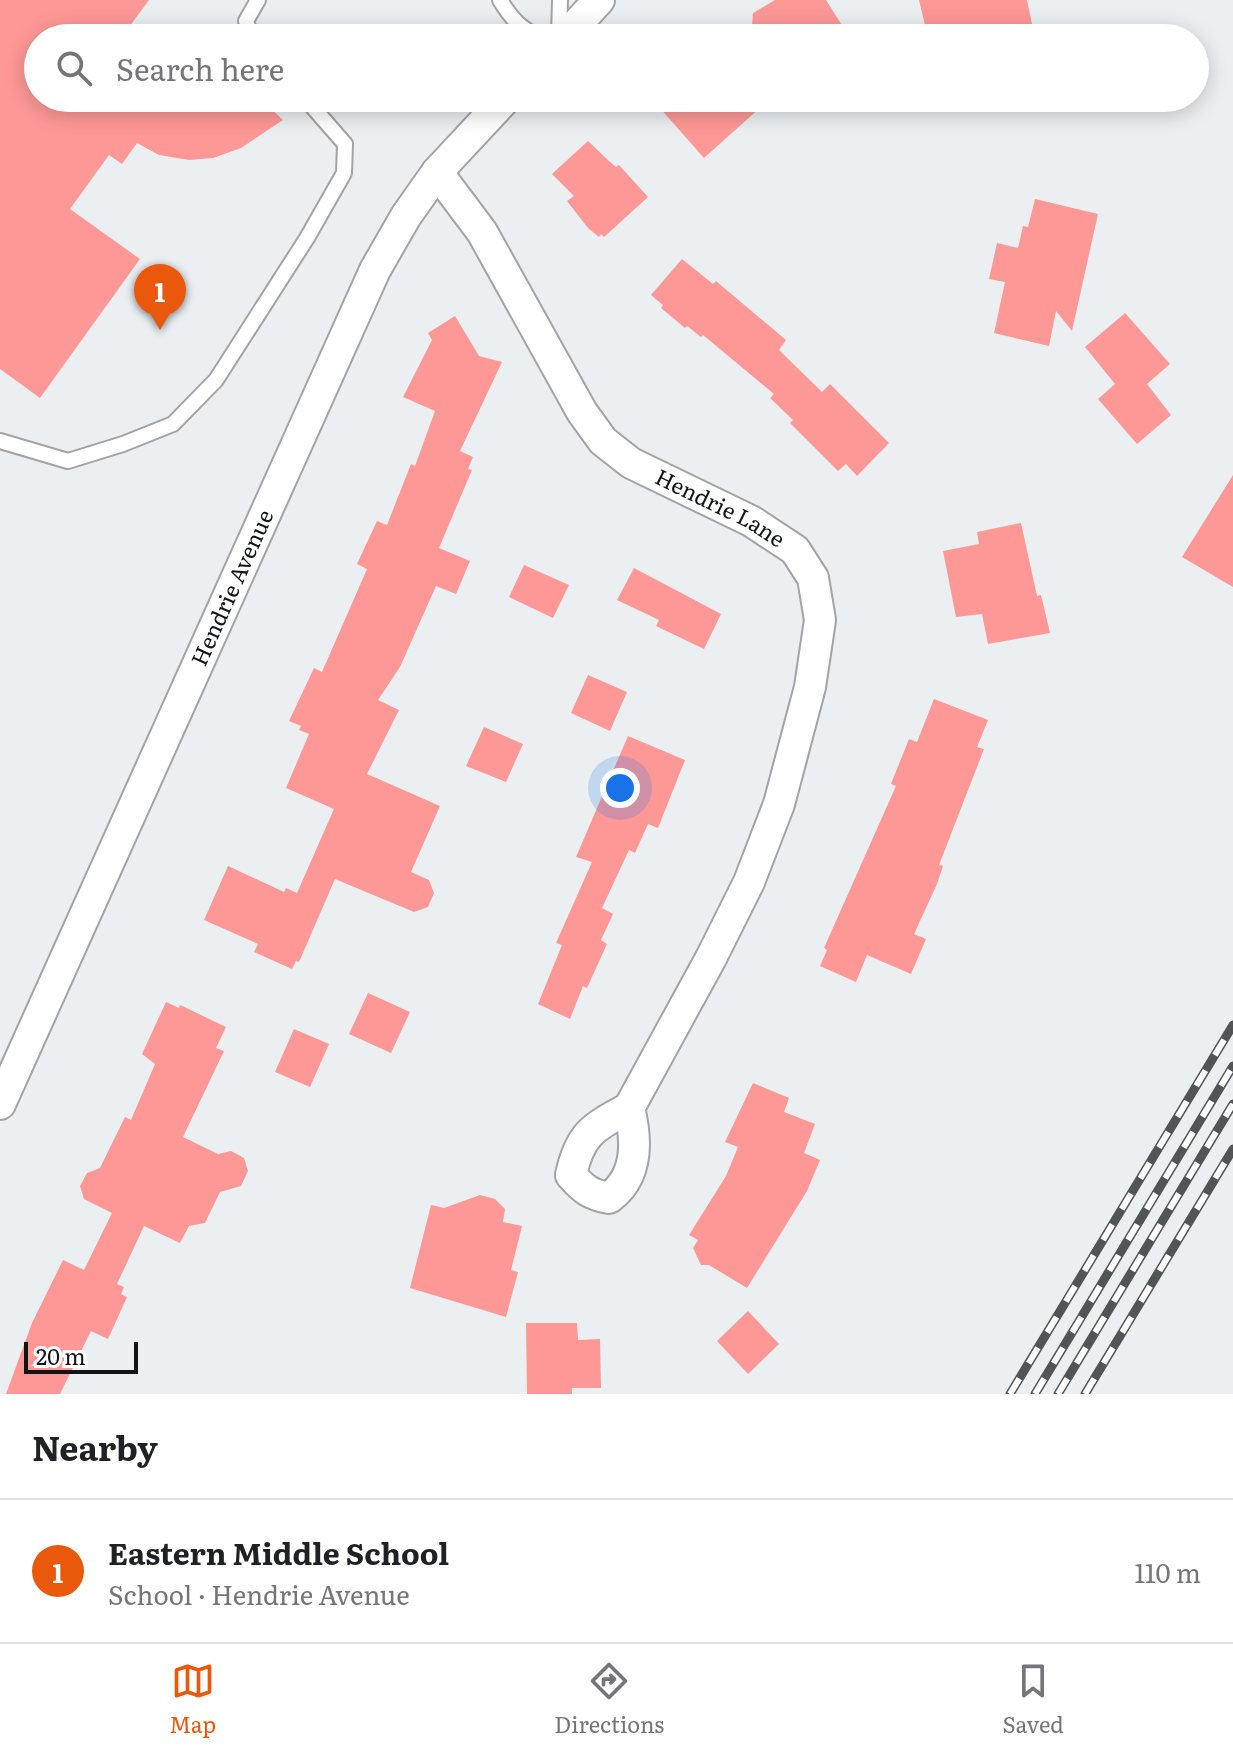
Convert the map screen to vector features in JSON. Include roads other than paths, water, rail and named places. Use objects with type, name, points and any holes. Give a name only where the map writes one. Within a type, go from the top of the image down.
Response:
[{"type":"street","points":[[576,24],[599,0]]},
{"type":"street","name":"Hendrie Avenue","points":[[0,1104],[375,270],[406,216],[437,172],[493,112]]},
{"type":"street","name":"Hendrie Lane","points":[[437,172],[482,232],[582,412],[603,441],[631,463],[751,521],[795,550],[813,578],[820,620],[810,687],[779,804],[749,882],[629,1108]]},
{"type":"lane","points":[[247,24],[258,0]]},
{"type":"lane","points":[[500,0],[517,24]]},
{"type":"lane","points":[[560,0],[561,24]]},
{"type":"lane","points":[[0,441],[68,461],[173,424],[216,380],[307,238],[344,173],[345,144],[317,112]]},
{"type":"railway","points":[[1010,1394],[1233,1025]]},
{"type":"railway","points":[[1035,1394],[1233,1066]]},
{"type":"railway","points":[[1058,1394],[1233,1104]]},
{"type":"railway","points":[[1085,1394],[1233,1149]]},
{"type":"place","name":"Eastern Middle School","points":[[160,330]]}]
